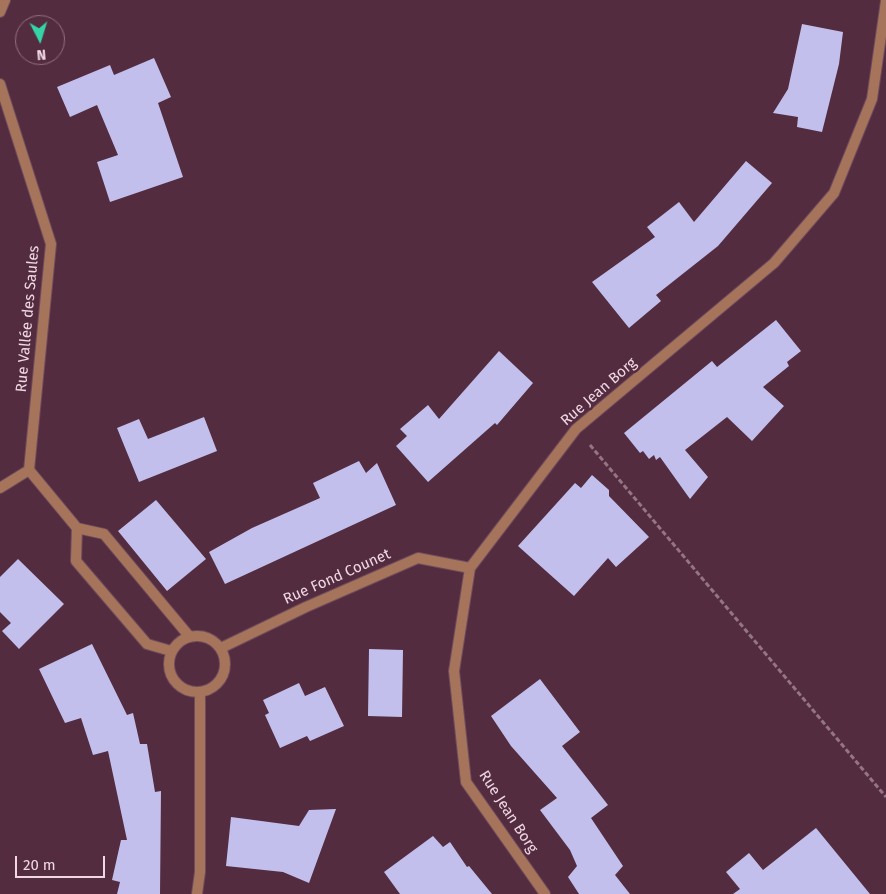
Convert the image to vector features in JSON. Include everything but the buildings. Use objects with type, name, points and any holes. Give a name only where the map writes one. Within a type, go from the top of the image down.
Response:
[{"type":"street","points":[[0,12],[5,0]]},
{"type":"street","name":"Rue Jean Borg","points":[[545,894],[466,782],[454,671],[470,568],[576,429],[774,263],[834,193],[872,99],[886,1]]},
{"type":"street","name":"Rue Vallée des Saules","points":[[0,84],[51,244],[30,470]]},
{"type":"street","points":[[0,488],[30,470],[77,528],[104,534],[189,636]]},
{"type":"street","points":[[77,528],[76,561],[147,644],[171,650]]},
{"type":"street","name":"Rue Fond Counet","points":[[221,648],[306,607],[418,558],[470,568]]},
{"type":"street","points":[[189,636],[207,637],[221,648],[226,667],[218,685],[200,693],[180,688],[168,671],[171,650],[189,636]]},
{"type":"street","points":[[197,894],[200,872],[200,693]]},
{"type":"path","points":[[576,429],[886,797]]}]
